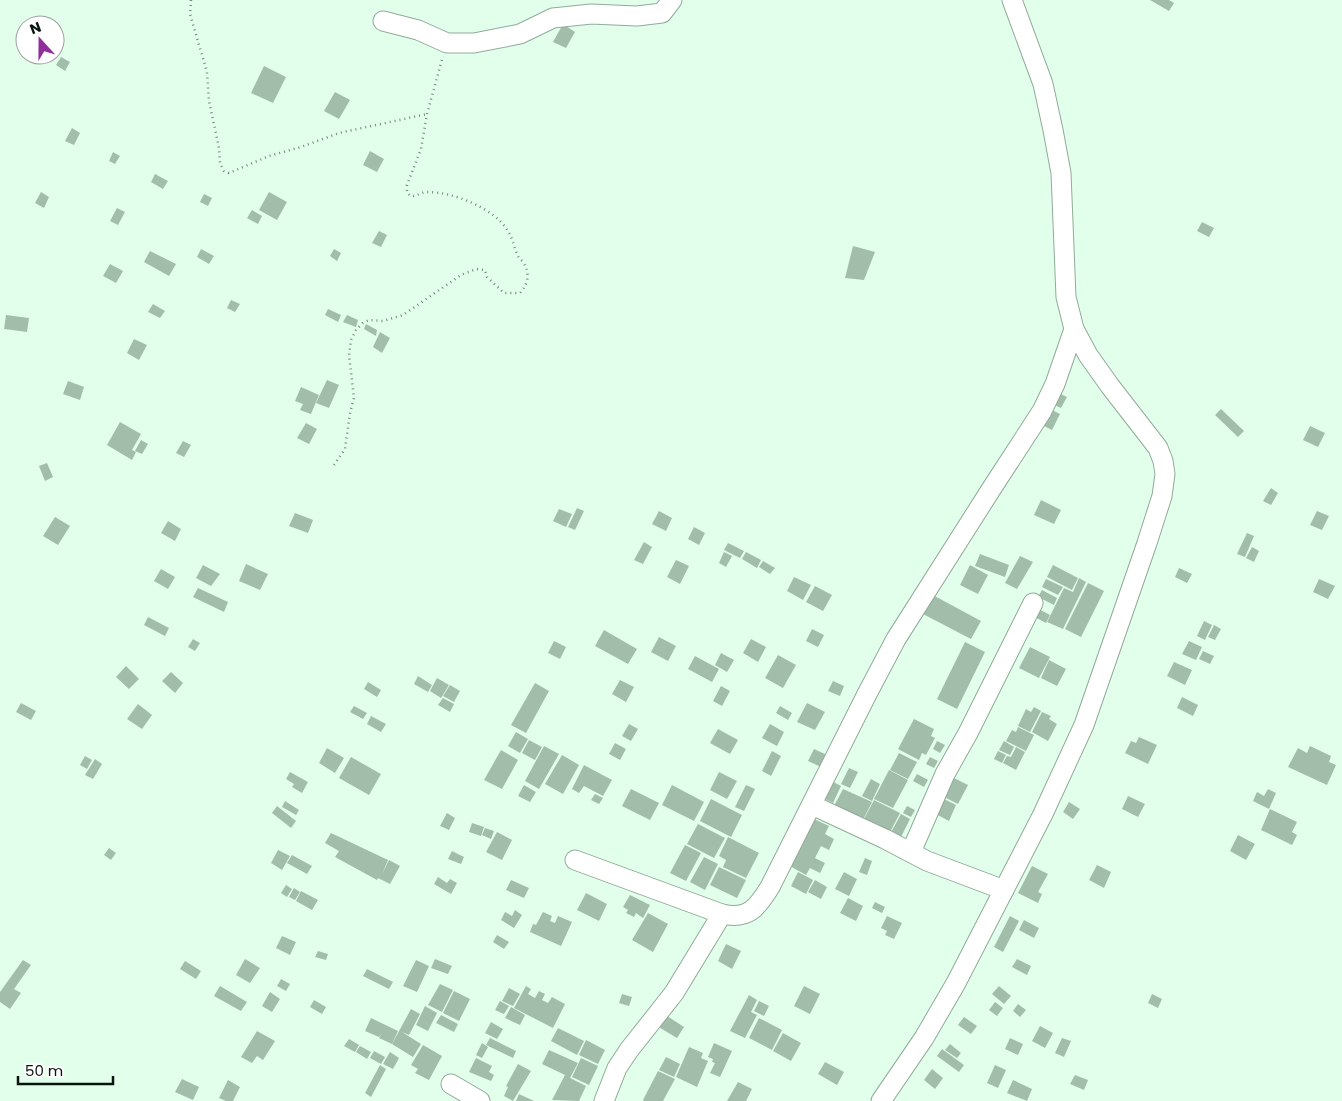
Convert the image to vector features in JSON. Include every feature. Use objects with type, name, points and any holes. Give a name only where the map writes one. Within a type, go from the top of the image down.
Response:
[{"type":"street","points":[[383,21],[418,30],[447,43],[474,43],[520,34],[553,18],[591,14],[651,16],[662,13],[672,0]]},
{"type":"street","points":[[881,1101],[941,1010],[1043,814],[1084,725],[1147,543],[1163,489],[1165,474],[1158,448],[1088,355],[1074,329],[1066,297],[1061,173],[1053,130],[1043,84],[1012,0]]},
{"type":"street","points":[[575,860],[722,914],[732,916],[748,913],[762,901],[896,639],[1042,411],[1055,384],[1074,329]]},
{"type":"street","points":[[911,852],[945,774],[968,733],[1033,603]]},
{"type":"street","points":[[812,805],[950,871],[1004,890]]},
{"type":"street","points":[[604,1101],[617,1068],[634,1043],[674,993],[722,914]]},
{"type":"street","points":[[451,1084],[480,1101]]},
{"type":"path","points":[[191,0],[190,14],[207,72],[209,101],[216,132],[220,164],[224,171],[229,173],[269,156],[301,148],[339,133],[427,114]]},
{"type":"path","points":[[334,466],[344,449],[354,398],[349,355],[351,340],[363,323],[370,320],[383,321],[403,315],[461,275],[476,269],[485,270],[488,278],[504,293],[520,293],[526,286],[527,270],[518,256],[515,244],[508,230],[494,214],[461,198],[425,191],[410,196],[407,192],[407,185],[421,149],[427,114],[447,43]]},
{"type":"building","points":[[1150,0],[1169,0],[1174,3],[1169,11]]},
{"type":"building","points":[[563,24],[575,32],[566,48],[553,42]]},
{"type":"building","points":[[65,59],[70,62],[65,71],[56,65],[65,65]]},
{"type":"building","points":[[264,66],[286,77],[273,103],[251,93]]},
{"type":"building","points":[[335,92],[350,100],[339,119],[324,111]]},
{"type":"building","points":[[72,128],[80,133],[74,145],[65,141]]},
{"type":"building","points":[[370,151],[384,159],[377,172],[363,165]]},
{"type":"building","points":[[113,152],[120,156],[115,164],[109,161]]},
{"type":"building","points":[[155,174],[168,181],[163,189],[151,182]]},
{"type":"building","points":[[41,192],[49,197],[44,208],[35,203]]},
{"type":"building","points":[[269,192],[287,202],[277,220],[259,210]]},
{"type":"building","points":[[204,194],[212,198],[208,206],[200,202]]},
{"type":"building","points":[[117,208],[125,212],[118,225],[110,221]]},
{"type":"building","points":[[252,210],[262,216],[258,224],[247,218]]},
{"type":"building","points":[[1202,222],[1214,228],[1209,237],[1197,231]]},
{"type":"building","points":[[379,231],[387,235],[381,247],[372,243]]},
{"type":"building","points":[[853,246],[875,252],[864,280],[845,278]]},
{"type":"building","points":[[201,249],[214,256],[209,264],[197,257]]},
{"type":"building","points":[[334,249],[341,253],[337,261],[330,256]]},
{"type":"building","points":[[150,251],[176,264],[169,276],[144,262]]},
{"type":"building","points":[[110,264],[123,271],[116,283],[103,276]]},
{"type":"building","points":[[231,300],[240,304],[235,312],[227,308]]},
{"type":"building","points":[[153,304],[165,311],[160,318],[148,312]]},
{"type":"building","points":[[328,309],[341,315],[338,322],[325,315]]},
{"type":"building","points":[[6,315],[29,318],[27,332],[4,329]]},
{"type":"building","points":[[347,315],[358,320],[356,327],[343,322]]},
{"type":"building","points":[[366,324],[377,330],[376,336],[364,329]]},
{"type":"building","points":[[380,332],[390,338],[382,353],[373,347]]},
{"type":"building","points":[[134,339],[147,345],[139,360],[127,353]]},
{"type":"building","points":[[327,380],[339,385],[329,408],[316,403]]},
{"type":"building","points":[[68,381],[84,387],[80,400],[63,394]]},
{"type":"building","points":[[301,387],[319,395],[311,414],[300,410],[303,404],[295,401]]},
{"type":"building","points":[[1054,391],[1067,397],[1061,408],[1048,402]]},
{"type":"building","points":[[1046,407],[1060,414],[1052,430],[1038,423]]},
{"type":"building","points":[[1221,409],[1244,431],[1238,437],[1215,415]]},
{"type":"building","points":[[120,422],[141,434],[132,450],[136,452],[132,460],[107,445]]},
{"type":"building","points":[[306,423],[317,429],[309,444],[297,438]]},
{"type":"building","points":[[1310,426],[1325,433],[1318,447],[1303,440]]},
{"type":"building","points":[[141,440],[148,444],[142,454],[135,451]]},
{"type":"building","points":[[183,441],[191,445],[184,457],[176,453]]},
{"type":"building","points":[[47,463],[53,477],[45,481],[39,466]]},
{"type":"building","points":[[1271,488],[1278,493],[1271,505],[1263,501]]},
{"type":"building","points":[[1041,500],[1061,510],[1054,524],[1034,515]]},
{"type":"building","points":[[577,508],[584,511],[575,530],[568,527]]},
{"type":"building","points":[[559,509],[572,514],[566,527],[553,521]]},
{"type":"building","points":[[659,511],[672,518],[666,531],[652,524]]},
{"type":"building","points":[[1317,511],[1329,516],[1322,530],[1310,525]]},
{"type":"building","points":[[295,513],[313,520],[308,533],[289,526]]},
{"type":"building","points":[[55,517],[70,526],[58,545],[43,536]]},
{"type":"building","points":[[168,521],[181,529],[175,541],[161,533]]},
{"type":"building","points":[[694,527],[705,533],[699,545],[688,539]]},
{"type":"building","points":[[1247,533],[1254,536],[1245,557],[1237,554]]},
{"type":"building","points":[[644,542],[652,547],[643,564],[634,560]]},
{"type":"building","points":[[728,543],[744,551],[740,558],[724,550]]},
{"type":"building","points":[[1252,547],[1259,551],[1254,562],[1246,558]]},
{"type":"building","points":[[724,552],[732,556],[726,567],[719,563]]},
{"type":"building","points":[[746,552],[761,560],[757,568],[742,559]]},
{"type":"building","points":[[980,554],[1009,565],[1005,577],[975,566]]},
{"type":"building","points":[[1020,556],[1033,562],[1017,589],[1005,583]]},
{"type":"building","points":[[676,560],[689,566],[680,584],[667,577]]},
{"type":"building","points":[[763,561],[775,568],[770,574],[759,567]]},
{"type":"building","points":[[246,564],[268,574],[260,590],[239,581]]},
{"type":"building","points":[[203,565],[220,574],[211,586],[196,578]]},
{"type":"building","points":[[970,565],[988,575],[978,594],[960,585]]},
{"type":"building","points":[[1053,565],[1078,578],[1072,590],[1047,577]]},
{"type":"building","points":[[1179,568],[1192,574],[1187,583],[1175,577]]},
{"type":"building","points":[[161,569],[175,577],[168,589],[154,581]]},
{"type":"building","points":[[794,577],[811,585],[803,600],[787,591]]},
{"type":"building","points":[[1079,578],[1086,582],[1063,629],[1047,622],[1064,588],[1073,592]]},
{"type":"building","points":[[1046,579],[1063,587],[1058,595],[1042,587]]},
{"type":"building","points":[[1319,579],[1335,586],[1328,599],[1313,592]]},
{"type":"building","points":[[1088,583],[1104,591],[1081,637],[1065,629]]},
{"type":"building","points":[[815,586],[832,595],[823,611],[806,602]]},
{"type":"building","points":[[198,588],[228,602],[224,612],[193,597]]},
{"type":"building","points":[[1042,590],[1057,598],[1054,605],[1038,597]]},
{"type":"building","points":[[931,594],[981,621],[971,639],[921,613]]},
{"type":"building","points":[[1033,606],[1050,615],[1046,623],[1029,614]]},
{"type":"building","points":[[148,617],[169,628],[165,636],[144,625]]},
{"type":"building","points":[[1204,621],[1212,625],[1205,640],[1197,636]]},
{"type":"building","points":[[1214,625],[1221,629],[1215,640],[1208,637]]},
{"type":"building","points":[[812,629],[824,635],[818,647],[806,641]]},
{"type":"building","points":[[604,630],[637,649],[628,664],[595,646]]},
{"type":"building","points":[[659,637],[676,646],[668,661],[651,652]]},
{"type":"building","points":[[193,639],[200,643],[195,651],[188,647]]},
{"type":"building","points":[[751,639],[766,647],[758,662],[743,653]]},
{"type":"building","points":[[554,641],[566,647],[560,659],[548,653]]},
{"type":"building","points":[[1189,641],[1202,647],[1196,660],[1182,654]]},
{"type":"building","points":[[965,642],[985,652],[957,709],[937,699]]},
{"type":"building","points":[[1030,647],[1050,657],[1039,678],[1019,668]]},
{"type":"building","points":[[1203,651],[1214,656],[1210,664],[1199,659]]},
{"type":"building","points":[[721,653],[734,660],[727,672],[715,665]]},
{"type":"building","points":[[778,655],[796,665],[783,688],[765,678]]},
{"type":"building","points":[[695,656],[719,669],[712,682],[688,669]]},
{"type":"building","points":[[1049,660],[1066,669],[1057,686],[1041,678]]},
{"type":"building","points":[[1174,662],[1192,670],[1185,685],[1167,676]]},
{"type":"building","points":[[126,666],[139,679],[129,689],[116,677]]},
{"type":"building","points":[[171,672],[183,683],[175,693],[162,681]]},
{"type":"building","points":[[418,676],[432,685],[428,692],[414,684]]},
{"type":"building","points":[[437,678],[449,685],[441,698],[430,691]]},
{"type":"building","points":[[620,680],[634,687],[626,702],[612,694]]},
{"type":"building","points":[[833,681],[844,686],[840,696],[828,691]]},
{"type":"building","points":[[368,682],[381,690],[377,697],[364,689]]},
{"type":"building","points":[[535,683],[549,691],[526,733],[511,725]]},
{"type":"building","points":[[450,685],[460,691],[454,702],[443,696]]},
{"type":"building","points":[[721,686],[730,691],[722,706],[713,701]]},
{"type":"building","points":[[1182,697],[1198,705],[1193,716],[1177,708]]},
{"type":"building","points":[[443,698],[454,704],[450,712],[438,705]]},
{"type":"building","points":[[21,703],[36,711],[31,720],[16,712]]},
{"type":"building","points":[[807,703],[825,712],[815,730],[797,722]]},
{"type":"building","points":[[138,704],[152,715],[142,729],[127,719]]},
{"type":"building","points":[[354,706],[367,713],[363,719],[350,712]]},
{"type":"building","points":[[780,706],[792,713],[788,720],[776,713]]},
{"type":"building","points":[[1034,707],[1041,711],[1030,732],[1018,726],[1026,709],[1031,712]]},
{"type":"building","points":[[1042,712],[1051,716],[1049,719],[1057,724],[1048,741],[1032,732]]},
{"type":"building","points":[[371,716],[386,724],[381,732],[367,724]]},
{"type":"building","points":[[914,719],[934,729],[931,736],[935,738],[926,755],[922,753],[919,760],[898,749]]},
{"type":"building","points":[[629,724],[638,729],[631,741],[622,736]]},
{"type":"building","points":[[770,724],[784,732],[777,746],[762,738]]},
{"type":"building","points":[[1018,727],[1034,735],[1026,751],[1006,741],[1012,730],[1016,732]]},
{"type":"building","points":[[718,729],[738,740],[730,754],[710,743]]},
{"type":"building","points":[[516,732],[528,739],[520,753],[508,746]]},
{"type":"building","points":[[1139,737],[1157,745],[1148,764],[1125,753],[1131,741],[1136,743]]},
{"type":"building","points":[[529,740],[542,747],[535,760],[522,753]]},
{"type":"building","points":[[937,741],[945,745],[940,753],[933,749]]},
{"type":"building","points":[[1004,741],[1014,747],[1010,755],[999,750]]},
{"type":"building","points":[[615,743],[626,749],[620,760],[609,754]]},
{"type":"building","points":[[544,746],[559,754],[539,789],[525,781]]},
{"type":"building","points":[[1310,746],[1331,756],[1329,762],[1336,765],[1327,785],[1288,767],[1298,748],[1307,753]]},
{"type":"building","points":[[1016,747],[1025,752],[1016,770],[1003,763],[1007,756],[1011,757]]},
{"type":"building","points":[[327,748],[344,758],[335,773],[319,763]]},
{"type":"building","points":[[814,749],[827,755],[821,767],[808,761]]},
{"type":"building","points":[[501,750],[518,760],[502,789],[484,780]]},
{"type":"building","points":[[772,751],[781,756],[771,776],[762,771]]},
{"type":"building","points":[[998,751],[1006,755],[1002,763],[994,759]]},
{"type":"building","points":[[899,753],[917,762],[908,779],[890,770]]},
{"type":"building","points":[[562,755],[579,765],[563,794],[545,784]]},
{"type":"building","points":[[85,756],[92,760],[87,769],[80,765]]},
{"type":"building","points":[[351,757],[381,774],[369,795],[339,778]]},
{"type":"building","points":[[930,757],[938,761],[934,768],[926,764]]},
{"type":"building","points":[[95,759],[102,764],[93,779],[85,775]]},
{"type":"building","points":[[584,765],[612,780],[603,796],[584,786],[579,793],[572,789]]},
{"type":"building","points":[[849,768],[858,772],[850,788],[841,784]]},
{"type":"building","points":[[889,770],[908,780],[893,808],[874,799]]},
{"type":"building","points":[[290,772],[308,782],[302,793],[292,787],[294,784],[286,779]]},
{"type":"building","points":[[719,772],[737,781],[727,799],[710,790]]},
{"type":"building","points":[[917,774],[928,780],[924,787],[913,781]]},
{"type":"building","points":[[820,775],[841,786],[833,803],[811,792]]},
{"type":"building","points":[[952,777],[968,785],[958,804],[942,796]]},
{"type":"building","points":[[871,779],[880,784],[872,801],[862,796]]},
{"type":"building","points":[[524,785],[536,792],[530,802],[518,796]]},
{"type":"building","points":[[672,785],[704,802],[694,821],[662,805]]},
{"type":"building","points":[[746,785],[755,789],[744,811],[735,807]]},
{"type":"building","points":[[631,789],[659,803],[650,820],[622,806]]},
{"type":"building","points":[[843,789],[872,802],[862,822],[834,806]]},
{"type":"building","points":[[1268,789],[1276,793],[1269,809],[1253,801],[1257,792],[1264,796]]},
{"type":"building","points":[[595,794],[603,798],[599,804],[591,800]]},
{"type":"building","points":[[1128,796],[1145,804],[1138,817],[1122,809]]},
{"type":"building","points":[[940,797],[956,805],[949,821],[932,812]]},
{"type":"building","points":[[711,799],[742,815],[731,837],[700,821]]},
{"type":"building","points":[[874,800],[900,813],[889,834],[863,821]]},
{"type":"building","points":[[285,801],[299,810],[296,815],[282,807]]},
{"type":"building","points":[[1069,802],[1080,809],[1073,819],[1063,812]]},
{"type":"building","points":[[277,806],[296,821],[291,828],[272,813]]},
{"type":"building","points":[[907,806],[915,810],[911,817],[903,813]]},
{"type":"building","points":[[1270,809],[1297,822],[1292,832],[1297,835],[1292,845],[1261,830]]},
{"type":"building","points":[[447,813],[455,818],[449,830],[440,826]]},
{"type":"building","points":[[901,814],[910,819],[900,839],[890,834]]},
{"type":"building","points":[[812,818],[829,826],[825,834],[834,839],[829,850],[821,846],[815,858],[825,863],[820,873],[810,868],[806,875],[788,865]]},
{"type":"building","points":[[472,823],[484,827],[481,836],[469,832]]},
{"type":"building","points":[[698,824],[725,838],[714,858],[687,844]]},
{"type":"building","points":[[485,828],[494,831],[491,839],[482,835]]},
{"type":"building","points":[[497,832],[512,840],[502,860],[486,852]]},
{"type":"building","points":[[331,833],[388,860],[382,874],[389,860],[400,866],[390,884],[378,878],[377,880],[335,857],[339,851],[325,843]]},
{"type":"building","points":[[1238,835],[1255,844],[1246,860],[1230,851]]},
{"type":"building","points":[[728,837],[759,853],[746,878],[723,867],[726,860],[719,856]]},
{"type":"building","points":[[685,845],[701,853],[686,881],[670,873]]},
{"type":"building","points":[[109,848],[116,853],[111,860],[104,855]]},
{"type":"building","points":[[278,850],[290,856],[282,870],[271,863]]},
{"type":"building","points":[[452,851],[464,857],[461,864],[448,859]]},
{"type":"building","points":[[292,855],[312,866],[307,874],[287,863]]},
{"type":"building","points":[[704,857],[718,864],[705,890],[690,882]]},
{"type":"building","points":[[865,858],[872,861],[867,875],[859,872]]},
{"type":"building","points":[[1097,865],[1111,872],[1104,888],[1089,880]]},
{"type":"building","points":[[1032,866],[1048,874],[1038,892],[1042,894],[1038,903],[1018,893]]},
{"type":"building","points":[[719,867],[746,880],[737,898],[710,885]]},
{"type":"building","points":[[798,872],[813,880],[806,894],[791,886]]},
{"type":"building","points":[[844,872],[857,879],[849,896],[835,889]]},
{"type":"building","points":[[438,877],[447,883],[450,879],[457,883],[451,894],[434,884]]},
{"type":"building","points":[[511,880],[529,888],[524,898],[506,890]]},
{"type":"building","points":[[815,880],[827,887],[821,899],[808,892]]},
{"type":"building","points":[[286,885],[292,889],[287,897],[281,893]]},
{"type":"building","points":[[294,888],[300,892],[295,900],[289,897]]},
{"type":"building","points":[[301,891],[318,900],[312,910],[296,901]]},
{"type":"building","points":[[586,893],[607,904],[599,921],[577,910]]},
{"type":"building","points":[[630,895],[650,905],[643,918],[636,913],[634,917],[626,913],[628,910],[623,907]]},
{"type":"building","points":[[848,898],[863,906],[856,921],[840,913]]},
{"type":"building","points":[[875,902],[885,907],[882,913],[872,908]]},
{"type":"building","points":[[515,910],[522,915],[514,928],[501,920],[505,912],[512,916]]},
{"type":"building","points":[[543,912],[552,916],[550,921],[555,923],[558,916],[572,922],[561,946],[530,932],[533,924],[536,925]]},
{"type":"building","points":[[648,913],[668,924],[653,952],[632,940]]},
{"type":"building","points":[[887,916],[902,923],[894,939],[885,935],[887,931],[881,928]]},
{"type":"building","points":[[1010,916],[1019,921],[1003,952],[994,947]]},
{"type":"building","points":[[1024,920],[1039,928],[1034,938],[1019,930]]},
{"type":"building","points":[[497,935],[509,942],[504,949],[493,942]]},
{"type":"building","points":[[282,936],[296,942],[290,955],[276,948]]},
{"type":"building","points":[[726,944],[741,951],[732,969],[718,961]]},
{"type":"building","points":[[318,951],[328,954],[326,960],[315,957]]},
{"type":"building","points":[[245,959],[260,968],[250,983],[236,975]]},
{"type":"building","points":[[435,959],[452,966],[448,974],[431,968]]},
{"type":"building","points":[[1017,959],[1031,966],[1027,975],[1012,967]]},
{"type":"building","points":[[23,960],[31,965],[14,989],[21,993],[10,1009],[0,1002],[0,992]]},
{"type":"building","points":[[416,960],[429,966],[417,992],[403,986]]},
{"type":"building","points":[[185,961],[201,971],[196,979],[180,969]]},
{"type":"building","points":[[367,969],[393,982],[389,989],[363,976]]},
{"type":"building","points":[[281,979],[290,984],[286,991],[277,986]]},
{"type":"building","points":[[440,984],[453,990],[442,1012],[428,1005]]},
{"type":"building","points":[[220,986],[247,1002],[241,1011],[214,996]]},
{"type":"building","points":[[526,986],[531,989],[528,994],[535,998],[539,991],[545,994],[542,1000],[548,1003],[552,997],[565,1004],[553,1028],[514,1008]]},
{"type":"building","points":[[804,986],[820,994],[810,1014],[794,1006]]},
{"type":"building","points":[[999,986],[1011,996],[1004,1004],[992,994]]},
{"type":"building","points":[[509,988],[520,994],[513,1006],[502,1001]]},
{"type":"building","points":[[454,991],[470,999],[459,1021],[443,1013]]},
{"type":"building","points":[[270,992],[280,999],[272,1012],[262,1006]]},
{"type":"building","points":[[622,994],[632,997],[629,1006],[619,1003]]},
{"type":"building","points":[[1152,994],[1162,999],[1158,1008],[1148,1003]]},
{"type":"building","points":[[749,995],[757,1000],[751,1012],[757,1015],[745,1038],[730,1031]]},
{"type":"building","points":[[314,1000],[326,1007],[322,1014],[310,1007]]},
{"type":"building","points":[[500,1001],[509,1006],[504,1014],[495,1010]]},
{"type":"building","points":[[759,1001],[769,1006],[764,1016],[754,1011]]},
{"type":"building","points":[[995,1002],[1003,1008],[997,1016],[989,1010]]},
{"type":"building","points":[[1018,1004],[1026,1010],[1020,1017],[1013,1011]]},
{"type":"building","points":[[425,1006],[437,1013],[428,1031],[416,1025]]},
{"type":"building","points":[[511,1007],[525,1015],[520,1025],[505,1018]]},
{"type":"building","points":[[411,1009],[420,1014],[409,1035],[402,1032],[421,1044],[413,1057],[392,1044]]},
{"type":"building","points":[[664,1014],[684,1027],[677,1038],[657,1026]]},
{"type":"building","points":[[441,1015],[458,1024],[454,1032],[436,1023]]},
{"type":"building","points":[[964,1017],[977,1026],[971,1034],[958,1025]]},
{"type":"building","points":[[371,1018],[398,1031],[392,1044],[379,1038],[382,1033],[379,1037],[365,1031]]},
{"type":"building","points":[[759,1018],[782,1030],[772,1050],[749,1038]]},
{"type":"building","points":[[491,1022],[503,1029],[497,1039],[485,1033]]},
{"type":"building","points":[[1040,1026],[1053,1033],[1045,1048],[1032,1041]]},
{"type":"building","points":[[558,1028],[584,1041],[577,1055],[551,1041]]},
{"type":"building","points":[[257,1031],[275,1041],[263,1060],[257,1056],[252,1063],[241,1057]]},
{"type":"building","points":[[783,1033],[801,1043],[791,1061],[773,1051]]},
{"type":"building","points":[[490,1038],[516,1051],[513,1058],[486,1045]]},
{"type":"building","points":[[1010,1038],[1023,1044],[1018,1055],[1005,1049]]},
{"type":"building","points":[[1062,1038],[1071,1041],[1064,1057],[1055,1053]]},
{"type":"building","points":[[349,1039],[359,1045],[355,1052],[344,1046]]},
{"type":"building","points":[[586,1040],[605,1050],[598,1064],[579,1055]]},
{"type":"building","points":[[482,1043],[488,1047],[482,1058],[476,1055]]},
{"type":"building","points":[[714,1043],[732,1051],[720,1077],[710,1073],[715,1063],[712,1062],[713,1059],[708,1057]]},
{"type":"building","points":[[950,1044],[961,1053],[957,1058],[945,1050]]},
{"type":"building","points":[[423,1045],[442,1056],[429,1080],[415,1073],[418,1069],[411,1065]]},
{"type":"building","points":[[360,1046],[371,1052],[367,1059],[356,1052]]},
{"type":"building","points":[[689,1047],[703,1053],[701,1058],[708,1061],[697,1087],[676,1077]]},
{"type":"building","points":[[942,1049],[964,1065],[959,1072],[937,1056]]},
{"type":"building","points":[[549,1050],[578,1063],[570,1078],[586,1086],[579,1101],[552,1100],[565,1075],[542,1064]]},
{"type":"building","points":[[374,1051],[385,1057],[381,1064],[370,1058]]},
{"type":"building","points":[[390,1052],[399,1058],[393,1069],[383,1064]]},
{"type":"building","points":[[666,1057],[680,1064],[674,1077],[659,1070]]},
{"type":"building","points":[[476,1058],[492,1066],[489,1072],[494,1075],[491,1081],[469,1072]]},
{"type":"building","points":[[581,1058],[598,1066],[589,1085],[572,1077]]},
{"type":"building","points":[[825,1062],[844,1072],[837,1085],[818,1074]]},
{"type":"building","points":[[518,1064],[531,1071],[513,1101],[504,1096],[508,1087],[506,1086]]},
{"type":"building","points":[[380,1065],[386,1069],[371,1097],[365,1093]]},
{"type":"building","points":[[995,1065],[1006,1070],[998,1088],[987,1083]]},
{"type":"building","points":[[932,1069],[943,1078],[935,1089],[924,1080]]},
{"type":"building","points":[[658,1071],[675,1079],[663,1101],[644,1101],[643,1100]]},
{"type":"building","points":[[1075,1075],[1088,1080],[1084,1090],[1070,1084]]},
{"type":"building","points":[[182,1079],[199,1087],[193,1100],[175,1092]]},
{"type":"building","points":[[228,1080],[240,1087],[233,1101],[219,1098]]},
{"type":"building","points":[[1013,1080],[1032,1089],[1027,1101],[1007,1093]]},
{"type":"building","points":[[738,1082],[752,1089],[746,1101],[727,1101]]},
{"type":"building","points":[[519,1094],[534,1101],[516,1101]]}]
